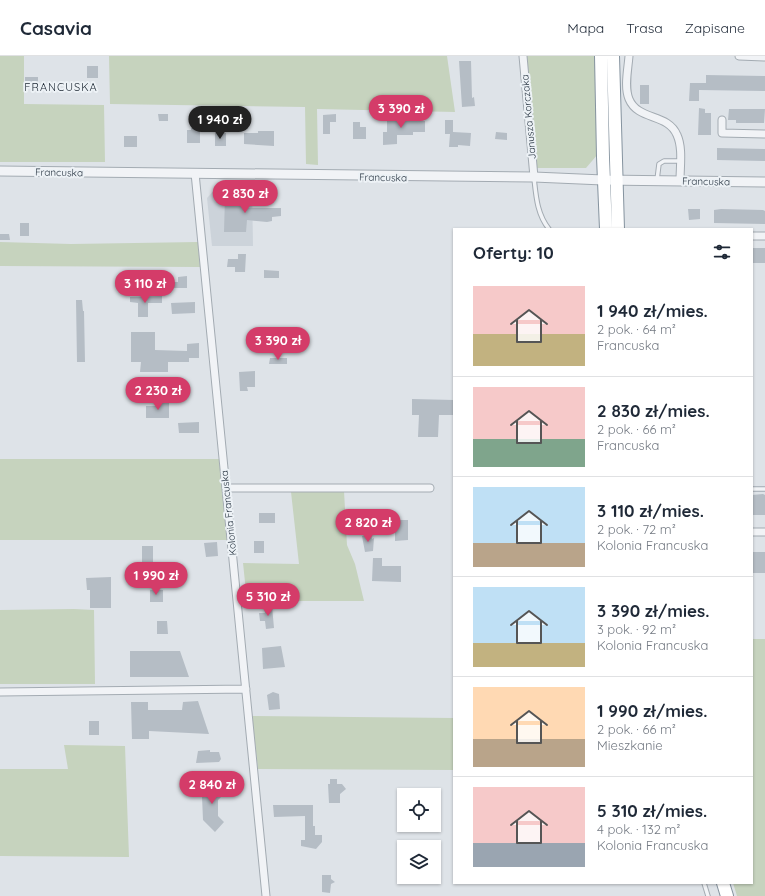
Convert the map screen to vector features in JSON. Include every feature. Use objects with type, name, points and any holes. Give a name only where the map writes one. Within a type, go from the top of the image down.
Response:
[{"type":"highway","points":[[601,56],[610,180],[618,228]]},
{"type":"highway","points":[[606,228],[610,180],[613,56]]},
{"type":"highway","points":[[723,884],[727,896]]},
{"type":"street","name":"Janusza Korczaka","points":[[523,56],[534,177]]},
{"type":"street","points":[[629,56],[627,91],[632,105],[643,114],[662,120],[671,126],[678,136],[680,181]]},
{"type":"street","points":[[740,56],[765,57]]},
{"type":"street","points":[[722,120],[722,133],[765,134]]},
{"type":"street","name":"Francuska","points":[[0,171],[534,177],[610,180],[765,182]]},
{"type":"street","name":"Kolonia Francuska","points":[[195,173],[266,896]]},
{"type":"street","points":[[753,236],[765,236]]},
{"type":"street","points":[[226,488],[430,488]]},
{"type":"street","points":[[753,532],[765,532]]},
{"type":"street","points":[[0,692],[246,689]]},
{"type":"lane","points":[[657,181],[659,164],[664,161],[680,161]]},
{"type":"lane","points":[[534,177],[538,208],[544,223],[548,228]]},
{"type":"lane","points":[[753,489],[765,489]]},
{"type":"lane","points":[[704,884],[708,896]]},
{"type":"shaded area","points":[[220,184],[252,185],[253,246],[212,246],[207,198]]},
{"type":"green space","points":[[0,56],[24,56],[24,104],[104,105],[105,162],[0,162]]},
{"type":"green space","points":[[109,56],[447,56],[455,112],[317,109],[318,165],[306,164],[305,107],[110,104]]},
{"type":"green space","points":[[527,56],[597,56],[598,154],[586,168],[537,168]]},
{"type":"green space","points":[[0,242],[71,244],[198,242],[200,267],[0,266]]},
{"type":"green space","points":[[0,459],[219,459],[227,540],[0,540]]},
{"type":"green space","points":[[344,491],[347,545],[355,564],[364,601],[247,601],[243,563],[299,564],[291,492]]},
{"type":"green space","points":[[0,610],[94,610],[95,684],[0,684]]},
{"type":"green space","points":[[753,639],[765,639],[765,896],[737,896],[733,884],[753,884]]},
{"type":"green space","points":[[252,716],[453,718],[453,770],[258,769]]},
{"type":"green space","points":[[64,745],[125,746],[129,857],[0,856],[0,769],[68,769]]},
{"type":"building","points":[[459,61],[471,61],[472,98],[474,97],[475,106],[462,107]]},
{"type":"building","points":[[87,66],[98,66],[98,78],[87,78]]},
{"type":"building","points":[[706,75],[765,76],[765,91],[699,90],[699,101],[689,101],[690,83],[706,83]]},
{"type":"building","points":[[25,77],[38,77],[38,84],[25,84]]},
{"type":"building","points":[[640,85],[649,85],[649,104],[640,104]]},
{"type":"building","points":[[699,108],[705,109],[705,113],[711,113],[711,135],[698,135]]},
{"type":"building","points":[[729,109],[765,109],[764,123],[736,123],[736,120],[728,120]]},
{"type":"building","points":[[158,114],[168,114],[168,121],[159,121]]},
{"type":"building","points":[[336,114],[336,122],[330,122],[330,134],[323,134],[323,115]]},
{"type":"building","points":[[387,116],[396,116],[396,121],[425,121],[425,132],[413,132],[413,135],[397,135],[397,144],[383,145],[383,132],[387,132]]},
{"type":"building","points":[[445,120],[453,120],[453,132],[471,133],[470,146],[458,145],[458,147],[449,147],[450,134],[445,134]]},
{"type":"building","points":[[353,122],[360,122],[360,127],[366,127],[366,139],[353,139]]},
{"type":"building","points":[[191,128],[200,128],[200,143],[187,143],[187,130],[191,130]]},
{"type":"building","points":[[258,131],[274,131],[274,146],[244,144],[244,133],[258,133]]},
{"type":"building","points":[[496,132],[507,133],[507,140],[495,139]]},
{"type":"building","points":[[215,133],[226,133],[226,146],[215,146]]},
{"type":"building","points":[[124,136],[137,136],[137,147],[124,147]]},
{"type":"building","points":[[717,148],[765,149],[765,161],[717,160]]},
{"type":"building","points":[[225,196],[247,197],[247,208],[281,208],[281,216],[272,217],[272,221],[267,222],[247,220],[246,232],[224,232]]},
{"type":"building","points":[[688,209],[700,209],[700,219],[689,220]]},
{"type":"building","points":[[714,210],[763,210],[765,211],[765,224],[714,223]]},
{"type":"building","points":[[20,223],[29,223],[29,236],[20,236]]},
{"type":"building","points":[[0,234],[9,234],[10,240],[0,240]]},
{"type":"building","points":[[753,248],[765,248],[765,263],[753,263]]},
{"type":"building","points":[[238,254],[246,254],[245,272],[235,272],[235,267],[227,267],[228,259],[238,259]]},
{"type":"building","points":[[264,270],[279,271],[279,278],[264,278]]},
{"type":"building","points":[[187,276],[187,288],[172,288],[172,282],[178,282],[178,277]]},
{"type":"building","points":[[162,296],[162,303],[148,303],[148,317],[138,317],[138,303],[130,302],[130,297]]},
{"type":"building","points":[[76,300],[82,300],[84,311],[85,362],[77,362]]},
{"type":"building","points":[[195,302],[195,313],[172,314],[171,303]]},
{"type":"building","points":[[131,332],[155,332],[155,350],[187,351],[187,344],[199,343],[199,358],[189,358],[189,362],[168,362],[168,372],[140,372],[141,362],[131,362]]},
{"type":"building","points":[[270,358],[287,358],[287,364],[269,364]]},
{"type":"building","points":[[255,371],[255,387],[247,387],[248,391],[240,391],[239,372]]},
{"type":"building","points":[[412,399],[453,400],[453,415],[439,415],[438,437],[418,437],[419,415],[412,415]]},
{"type":"building","points":[[159,401],[169,401],[169,418],[146,418],[146,406],[159,406]]},
{"type":"building","points":[[199,422],[199,433],[179,433],[178,423]]},
{"type":"building","points":[[753,495],[765,495],[765,515],[753,515]]},
{"type":"building","points":[[259,513],[275,513],[275,523],[259,523]]},
{"type":"building","points":[[395,520],[408,520],[408,540],[395,541]]},
{"type":"building","points":[[371,535],[372,539],[374,538],[373,551],[365,552],[362,536]]},
{"type":"building","points":[[254,541],[264,541],[264,553],[254,553]]},
{"type":"building","points":[[217,542],[218,556],[206,557],[204,543]]},
{"type":"building","points":[[142,546],[153,546],[153,567],[142,567]]},
{"type":"building","points":[[753,552],[765,552],[765,573],[753,573]]},
{"type":"building","points":[[373,558],[382,558],[382,566],[401,566],[401,582],[372,581]]},
{"type":"building","points":[[111,577],[111,608],[90,608],[90,590],[87,590],[86,578]]},
{"type":"building","points":[[150,590],[163,590],[163,602],[150,602]]},
{"type":"building","points":[[272,606],[274,628],[266,629],[265,621],[260,621],[259,613],[265,613],[264,607]]},
{"type":"building","points":[[157,621],[167,621],[168,634],[157,634]]},
{"type":"building","points":[[281,646],[285,667],[263,669],[262,648]]},
{"type":"building","points":[[130,651],[180,651],[189,677],[130,677]]},
{"type":"building","points":[[273,692],[279,694],[280,709],[269,710],[267,695]]},
{"type":"building","points":[[198,701],[209,734],[149,731],[149,739],[132,739],[131,702],[148,702],[148,710],[182,710],[183,702]]},
{"type":"building","points":[[89,721],[99,721],[99,735],[89,735]]},
{"type":"building","points":[[210,750],[210,752],[219,752],[221,759],[219,762],[196,763],[198,751]]},
{"type":"building","points":[[212,778],[223,788],[221,790],[224,794],[218,800],[218,816],[224,822],[215,832],[203,820],[202,796],[209,789],[205,785]]},
{"type":"building","points":[[330,779],[337,779],[337,784],[342,784],[346,789],[340,794],[340,803],[329,803],[328,784],[330,784]]},
{"type":"building","points":[[273,805],[313,805],[313,826],[315,826],[315,835],[322,835],[322,842],[316,849],[301,846],[301,840],[305,840],[305,816],[274,817]]},
{"type":"building","points":[[322,875],[331,875],[331,879],[335,882],[331,884],[330,893],[322,892]]},
{"type":"district","name":"FRANCUSKA","points":[[61,87]]}]
